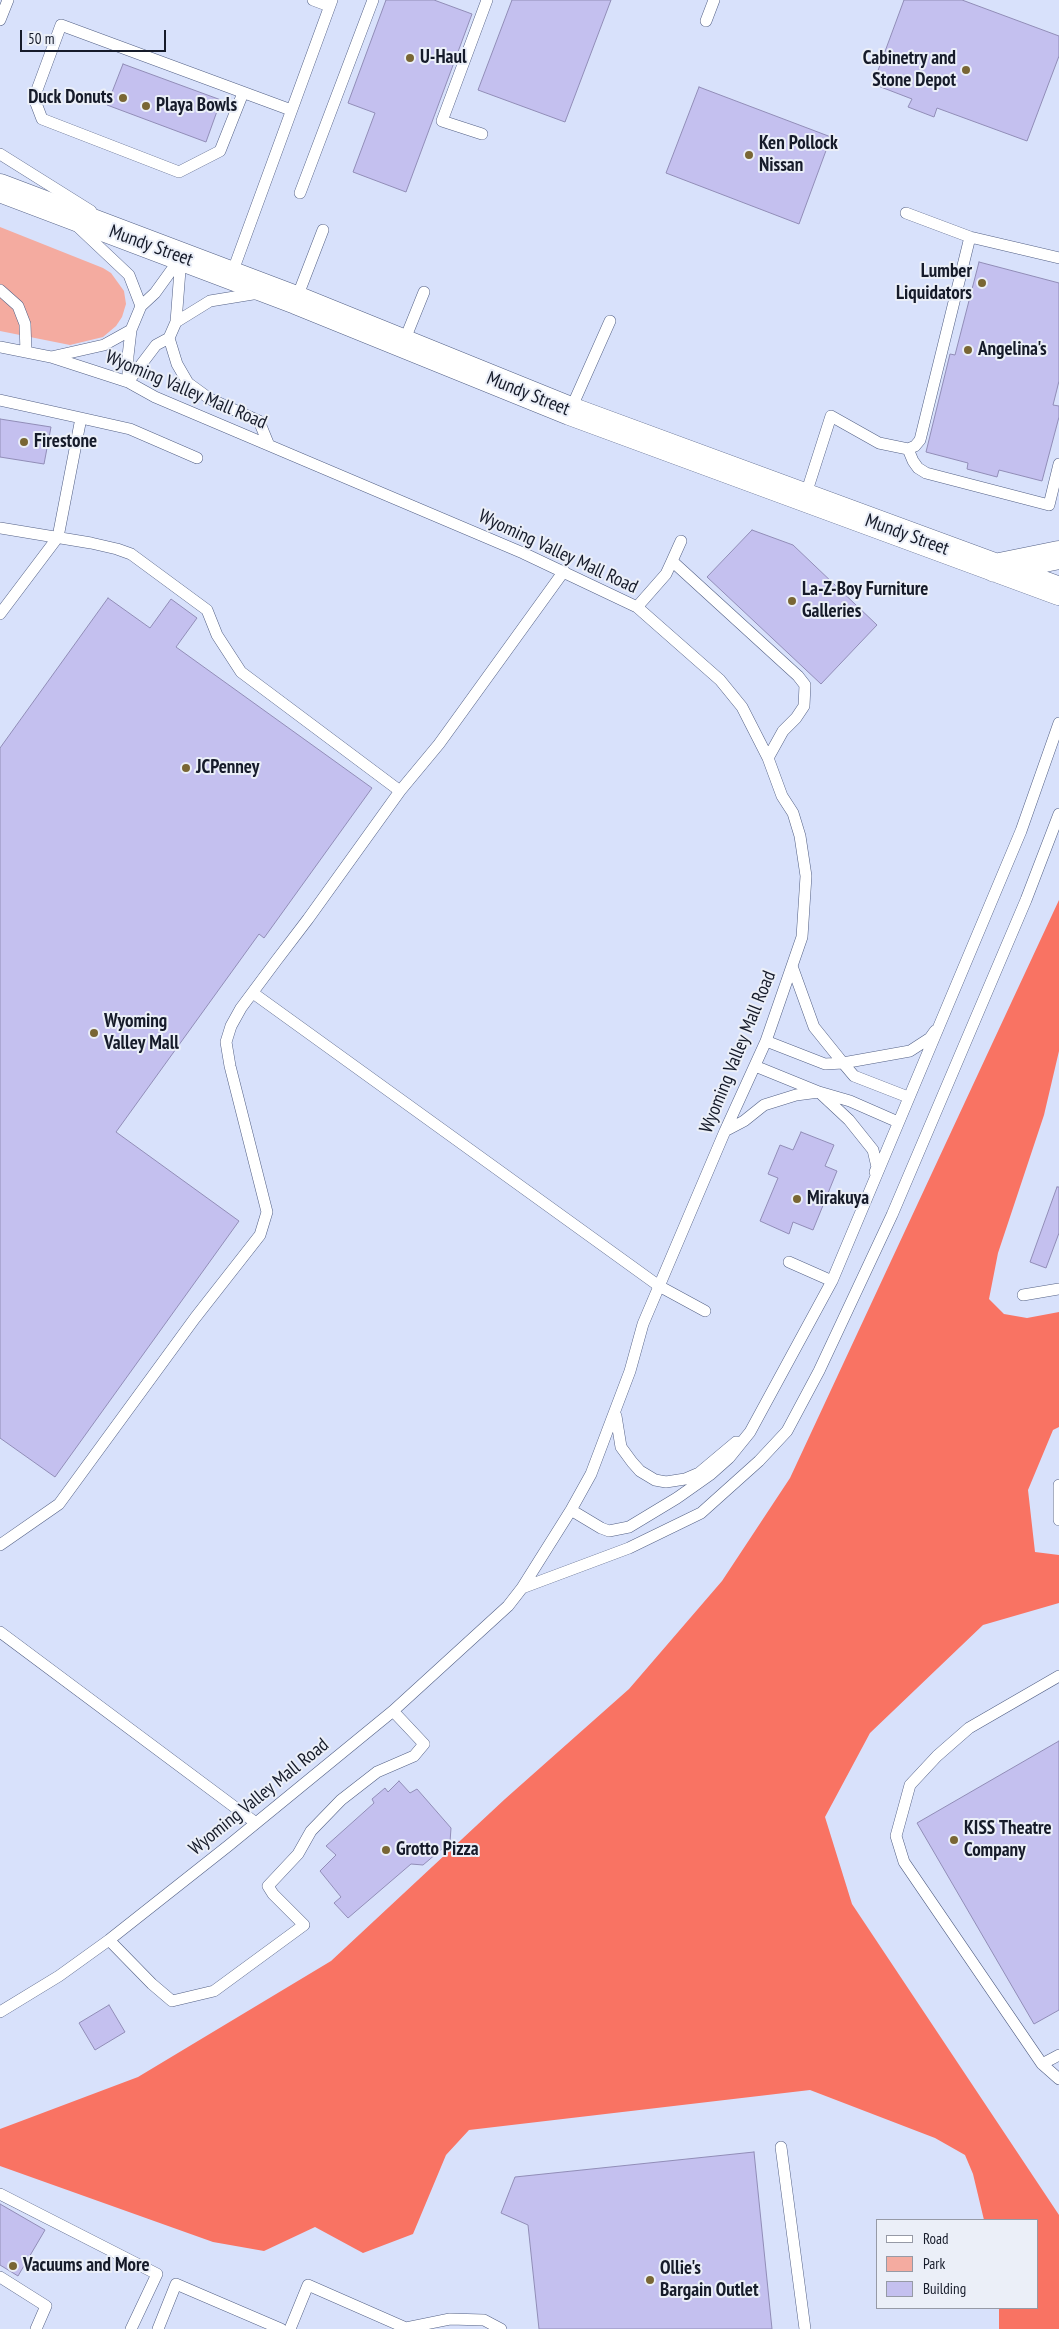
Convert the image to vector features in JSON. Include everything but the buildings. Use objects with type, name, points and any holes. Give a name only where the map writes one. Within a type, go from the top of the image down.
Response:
[{"type":"main road","name":"Mundy Street","points":[[0,188],[285,296],[570,411],[1059,591]]},
{"type":"main road","points":[[995,568],[1059,555]]},
{"type":"lane","points":[[0,20],[8,0]]},
{"type":"lane","points":[[231,276],[331,3],[313,0]]},
{"type":"lane","points":[[300,193],[373,0]]},
{"type":"lane","points":[[482,134],[442,121],[487,0]]},
{"type":"lane","points":[[706,21],[714,0]]},
{"type":"lane","points":[[243,92],[220,151],[179,172],[42,119],[34,98],[61,25],[243,92],[291,110]]},
{"type":"lane","points":[[0,154],[144,243]]},
{"type":"lane","points":[[63,213],[129,275],[141,306]]},
{"type":"lane","points":[[906,213],[970,237],[1059,258]]},
{"type":"lane","points":[[176,322],[210,301],[233,296],[285,296],[323,230]]},
{"type":"lane","points":[[805,497],[831,416],[879,443],[908,449],[915,446],[920,440],[970,237]]},
{"type":"lane","points":[[128,382],[131,330],[141,306],[155,293],[181,257]]},
{"type":"lane","points":[[128,382],[156,345],[169,338],[176,322],[181,257]]},
{"type":"lane","points":[[0,290],[18,306],[25,324],[26,352]]},
{"type":"lane","points":[[403,344],[424,292]]},
{"type":"lane","points":[[570,411],[610,321]]},
{"type":"lane","points":[[50,357],[104,345],[131,330]]},
{"type":"lane","points":[[169,338],[177,364],[188,383],[210,399],[259,421],[268,443]]},
{"type":"lane","name":"Wyoming Valley Mall Road","points":[[0,347],[50,357],[128,382],[155,397],[268,443],[564,571],[637,607],[720,680],[742,707],[768,758],[782,796],[793,813],[800,836],[805,864],[802,937],[766,1041],[658,1286],[643,1324],[616,1411],[591,1474],[571,1510],[522,1588],[508,1606],[394,1711],[109,1940],[59,1976],[0,2012]]},
{"type":"lane","points":[[0,400],[130,429],[196,458]]},
{"type":"lane","points":[[0,614],[58,537],[81,418]]},
{"type":"lane","points":[[908,449],[918,468],[926,472],[1049,504],[1059,464]]},
{"type":"lane","points":[[0,528],[117,548],[131,554],[207,610],[217,635],[241,672],[400,791]]},
{"type":"lane","points":[[637,607],[666,574],[681,541]]},
{"type":"lane","points":[[672,561],[798,676],[805,686],[804,706],[796,718],[783,731],[768,758]]},
{"type":"lane","points":[[0,1544],[58,1504],[195,1318],[260,1235],[268,1212],[248,1142],[226,1042],[231,1026],[400,791],[439,744],[564,571]]},
{"type":"lane","points":[[571,1510],[600,1528],[609,1531],[629,1527],[677,1498],[711,1474],[729,1458],[750,1432],[832,1280],[1021,831],[1059,723]]},
{"type":"lane","points":[[522,1588],[628,1548],[701,1513],[759,1461],[787,1432],[819,1371],[892,1215],[1026,900],[1059,814]]},
{"type":"lane","points":[[792,966],[806,1011],[814,1027],[854,1076],[908,1097]]},
{"type":"lane","points":[[253,993],[658,1286],[705,1311]]},
{"type":"lane","points":[[766,1041],[826,1064],[843,1063],[910,1051],[930,1038],[943,1019]]},
{"type":"lane","points":[[756,1066],[898,1122]]},
{"type":"lane","points":[[725,1132],[744,1121],[764,1105],[796,1095],[819,1092]]},
{"type":"lane","points":[[819,1092],[849,1120],[873,1150],[877,1167],[870,1190]]},
{"type":"lane","points":[[789,1262],[832,1280]]},
{"type":"lane","points":[[1023,1295],[1059,1289]]},
{"type":"lane","points":[[616,1411],[621,1447],[640,1471],[655,1480],[666,1482],[685,1480],[699,1473],[750,1432]]},
{"type":"lane","points":[[1059,1485],[1059,1520]]},
{"type":"lane","points":[[0,1632],[256,1823]]},
{"type":"lane","points":[[1059,1676],[969,1728],[937,1756],[910,1785],[896,1836],[904,1862],[1042,2064],[1059,2079]]},
{"type":"lane","points":[[109,1940],[152,1984],[172,2001],[214,1991],[304,1925],[273,1894],[268,1886],[298,1854],[311,1831],[341,1800],[377,1772],[414,1756],[424,1744],[394,1711]]},
{"type":"lane","points":[[1042,2064],[1059,2055]]},
{"type":"lane","points":[[782,2147],[805,2329]]},
{"type":"lane","points":[[0,2194],[157,2274],[131,2329]]},
{"type":"lane","points":[[1,2279],[46,2306],[36,2329]]},
{"type":"lane","points":[[158,2329],[176,2284],[281,2329]]},
{"type":"lane","points":[[290,2329],[308,2285],[406,2328],[450,2319],[484,2320],[501,2329]]},
{"type":"green space","points":[[0,227],[103,268],[111,273],[124,291],[126,304],[122,317],[116,326],[103,337],[70,345],[0,331]]},
{"type":"shaded area","points":[[1059,900],[1059,1051],[1044,1115],[998,1253],[989,1299],[1004,1314],[1027,1318],[1059,1312],[1059,1427],[1053,1430],[1028,1490],[1035,1552],[1059,1555],[1059,1603],[983,1625],[870,1733],[825,1817],[852,1904],[1059,2215],[1059,2329],[999,2329],[999,2309],[1039,2309],[1039,2219],[984,2219],[973,2174],[965,2155],[935,2138],[810,2090],[469,2130],[446,2155],[413,2234],[363,2253],[315,2227],[264,2251],[213,2242],[0,2166],[0,2129],[138,2077],[331,1961],[505,1799],[629,1689],[722,1581],[790,1478]]},
{"type":"place","name":"U-Haul","points":[[410,58]]},
{"type":"place","name":"Cabinetry and Stone Depot","points":[[966,70]]},
{"type":"place","name":"Duck Donuts","points":[[123,98]]},
{"type":"place","name":"Playa Bowls","points":[[146,106]]},
{"type":"place","name":"Ken Pollock Nissan","points":[[749,155]]},
{"type":"place","name":"Lumber Liquidators","points":[[982,283]]},
{"type":"place","name":"Angelina's","points":[[968,350]]},
{"type":"place","name":"Firestone","points":[[24,442]]},
{"type":"place","name":"La-Z-Boy Furniture Galleries","points":[[792,601]]},
{"type":"place","name":"JCPenney","points":[[186,768]]},
{"type":"place","name":"Wyoming Valley Mall","points":[[94,1033]]},
{"type":"place","name":"Mirakuya","points":[[797,1199]]},
{"type":"place","name":"KISS Theatre Company","points":[[954,1840]]},
{"type":"place","name":"Grotto Pizza","points":[[386,1850]]},
{"type":"place","name":"Vacuums and More","points":[[13,2266]]},
{"type":"place","name":"Ollie's Bargain Outlet","points":[[650,2280]]}]
